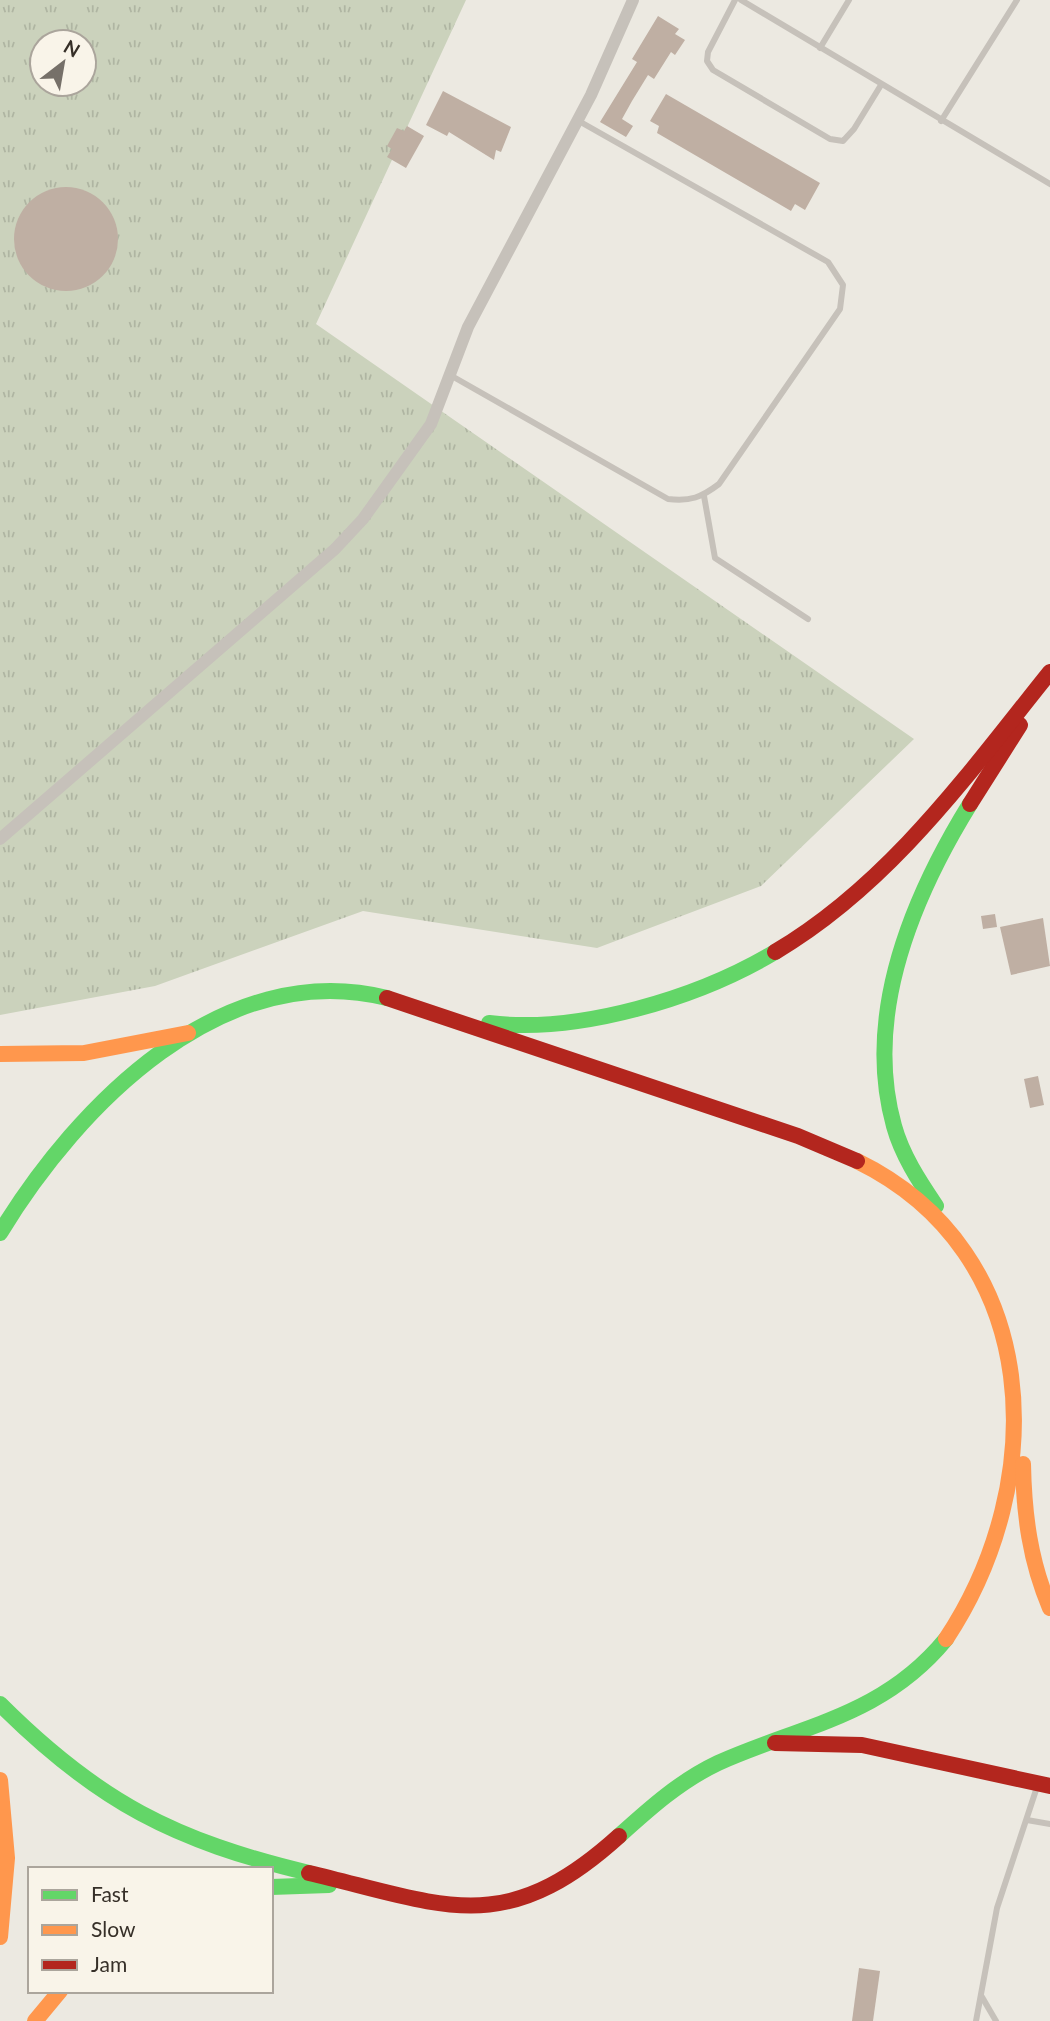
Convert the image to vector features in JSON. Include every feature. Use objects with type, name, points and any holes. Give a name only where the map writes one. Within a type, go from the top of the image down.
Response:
[{"type":"main road","points":[[445,1016],[503,1026],[547,1024],[601,1016],[659,1003],[716,983],[785,947],[851,900],[901,848],[1050,672]]},
{"type":"main road","points":[[1050,678],[938,857],[900,955],[890,1000],[885,1068],[894,1125],[916,1175],[999,1295],[1015,1333],[1024,1374],[1023,1514],[1039,1585],[1050,1608]]},
{"type":"main road","points":[[0,1233],[22,1193],[85,1115],[123,1080],[192,1032],[242,1009],[286,995],[319,990],[350,991],[381,997],[445,1016],[821,1146],[887,1177],[951,1228]]},
{"type":"main road","points":[[0,1054],[84,1053],[192,1032]]},
{"type":"main road","points":[[0,1704],[41,1745],[130,1809],[227,1852],[433,1903],[471,1907],[528,1898],[557,1887],[586,1868],[678,1786],[710,1767],[854,1714],[914,1673],[937,1651],[960,1622],[980,1587],[1000,1543],[1023,1464]]},
{"type":"main road","points":[[775,1744],[862,1745],[1044,1785]]},
{"type":"main road","points":[[0,1780],[7,1850],[6,1901],[0,1937]]},
{"type":"main road","points":[[273,1888],[362,1885]]},
{"type":"main road","points":[[35,2021],[58,1993]]},
{"type":"street","points":[[0,839],[335,549],[363,519],[431,424],[468,327],[578,120],[633,0]]},
{"type":"lane","points":[[735,0],[706,61],[713,70],[830,139],[843,141],[854,130],[881,85]]},
{"type":"lane","points":[[741,0],[1050,184]]},
{"type":"lane","points":[[820,48],[849,0]]},
{"type":"lane","points":[[941,121],[1017,0]]},
{"type":"lane","points":[[450,375],[668,499],[685,501],[704,496],[719,484],[840,309],[843,285],[828,262],[578,120]]},
{"type":"lane","points":[[704,496],[715,558],[808,619]]},
{"type":"lane","points":[[976,2021],[997,1908],[1008,1866],[1044,1785]]},
{"type":"lane","points":[[1027,1820],[1050,1824]]},
{"type":"lane","points":[[982,1997],[996,2021]]},
{"type":"green space","points":[[0,0],[466,0],[316,324],[914,739],[761,886],[597,948],[363,911],[155,986],[0,1015]]},
{"type":"building","points":[[658,16],[679,29],[675,34],[685,40],[675,55],[671,52],[654,79],[648,75],[632,101],[622,119],[633,126],[626,137],[600,122],[637,62],[632,59]]},
{"type":"building","points":[[443,91],[511,127],[501,152],[496,150],[494,160],[449,132],[447,136],[426,125]]},
{"type":"building","points":[[666,94],[820,183],[805,210],[795,204],[791,211],[657,133],[659,126],[650,121]]},
{"type":"building","points":[[407,126],[424,136],[406,168],[387,157],[392,149],[387,146],[397,128],[404,131]]},
{"type":"building","points":[[66,187],[86,191],[103,202],[114,219],[118,239],[114,259],[103,276],[86,287],[66,291],[46,287],[29,276],[18,259],[14,239],[18,219],[29,202],[46,191]]},
{"type":"building","points":[[995,914],[997,927],[983,929],[981,916]]},
{"type":"building","points":[[1043,918],[1050,966],[1011,975],[1000,927]]},
{"type":"building","points":[[1038,1076],[1044,1105],[1030,1108],[1024,1079]]},
{"type":"building","points":[[859,1968],[880,1971],[873,2021],[852,2021]]},
{"type":"traffic: fast","points":[[936,1206],[917,1177],[897,1137],[886,1084],[885,1042],[889,1000],[912,918],[929,878],[970,804]]},
{"type":"traffic: fast","points":[[489,1023],[561,1023],[637,1009],[710,984],[775,952]]},
{"type":"traffic: fast","points":[[0,1233],[32,1184],[70,1137],[113,1092],[161,1052],[213,1021],[268,999],[326,991],[387,998]]},
{"type":"traffic: fast","points":[[619,1836],[666,1796],[704,1770],[840,1716],[896,1686],[922,1665],[946,1639]]},
{"type":"traffic: fast","points":[[0,1704],[71,1767],[141,1813],[218,1847],[309,1873]]},
{"type":"traffic: fast","points":[[273,1887],[329,1885]]},
{"type":"traffic: slow","points":[[0,1054],[84,1053],[188,1033]]},
{"type":"traffic: slow","points":[[857,1161],[919,1202],[965,1252],[995,1311],[1011,1376],[1013,1443],[1002,1511],[980,1577],[946,1639]]},
{"type":"traffic: slow","points":[[1023,1464],[1029,1538],[1037,1573],[1050,1608]]},
{"type":"traffic: slow","points":[[0,1780],[7,1858],[0,1937]]},
{"type":"traffic: slow","points":[[35,2021],[58,1993]]},
{"type":"traffic: jam","points":[[775,952],[816,925],[855,894],[891,860],[925,825],[1050,672]]},
{"type":"traffic: jam","points":[[970,804],[1020,725]]},
{"type":"traffic: jam","points":[[387,998],[798,1136],[857,1161]]},
{"type":"traffic: jam","points":[[775,1743],[862,1745],[1050,1786]]},
{"type":"traffic: jam","points":[[309,1873],[436,1903],[472,1906],[506,1902],[541,1890],[578,1869],[619,1836]]}]
